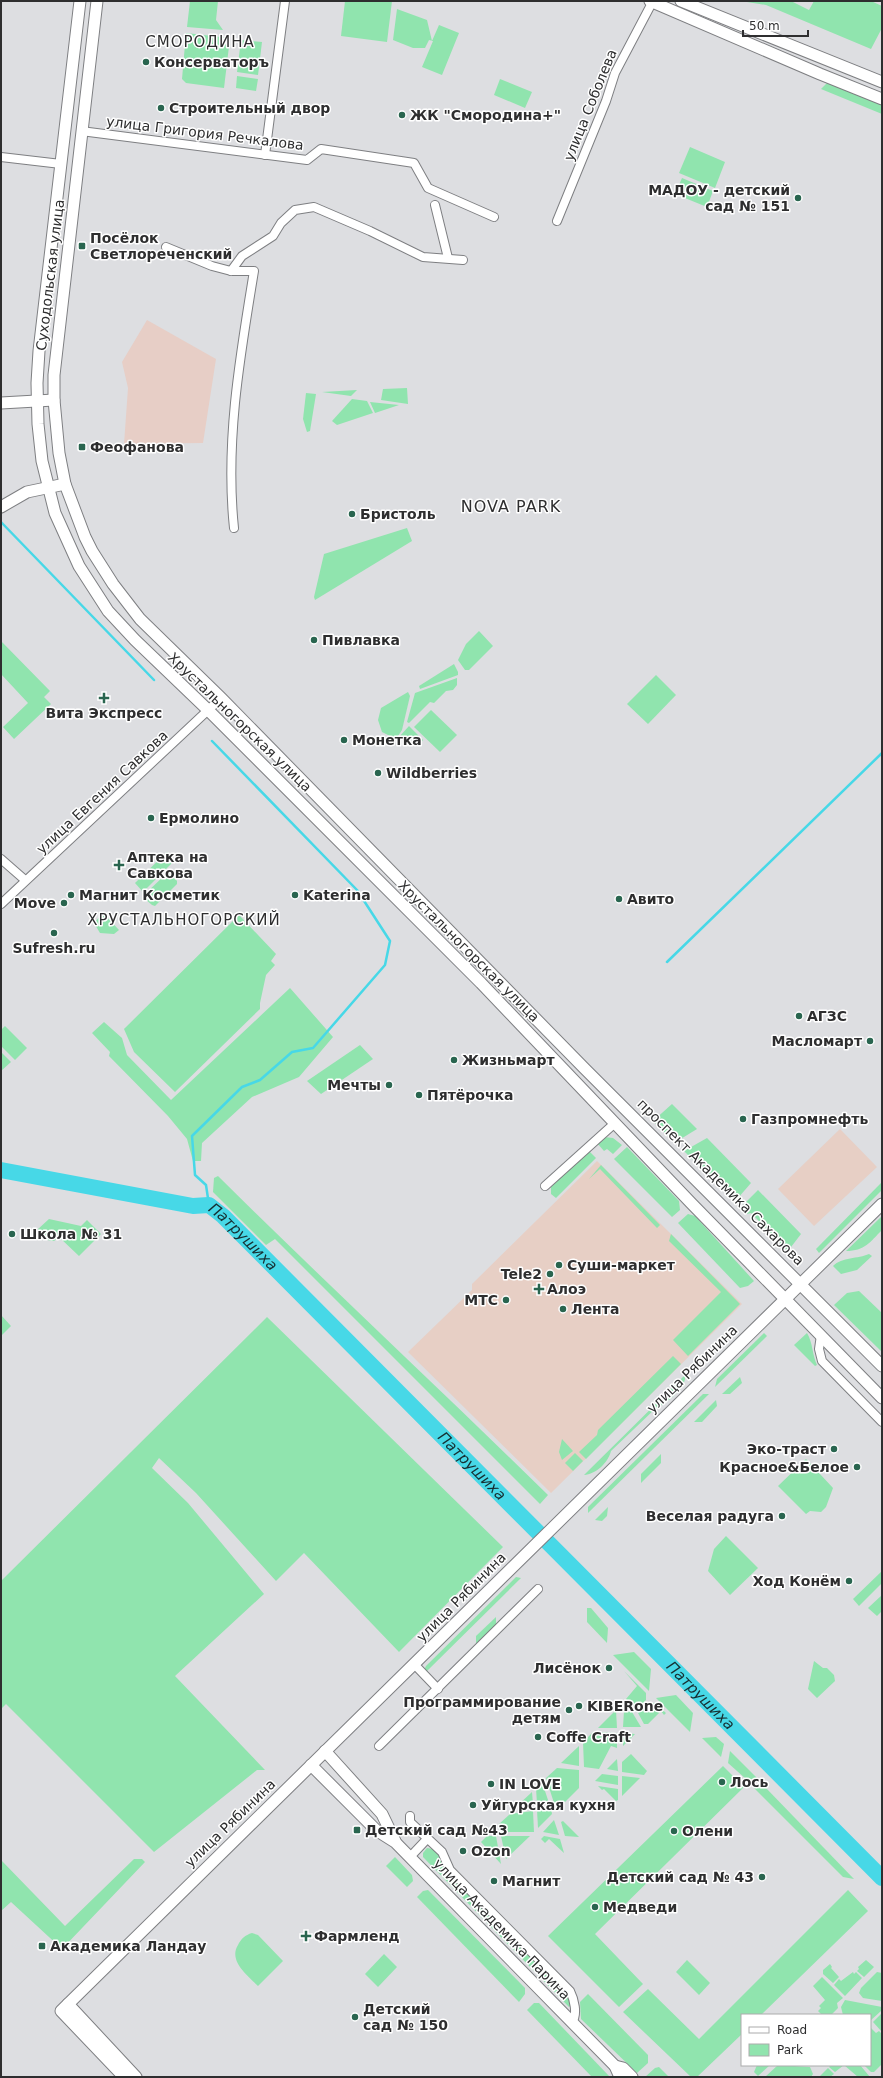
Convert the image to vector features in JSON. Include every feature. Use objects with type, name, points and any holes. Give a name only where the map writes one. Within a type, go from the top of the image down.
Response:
[{"type":"street","name":"Суходольская улица","points":[[50,252],[80,1]]},
{"type":"street","name":"Суходольская улица","points":[[65,484],[59,453],[54,400],[56,341],[97,1]]},
{"type":"street","points":[[265,155],[285,1]]},
{"type":"street","points":[[652,1],[814,72],[882,99]]},
{"type":"street","name":"улица Соболева","points":[[558,221],[606,101],[615,73],[652,1]]},
{"type":"street","points":[[681,1],[882,82]]},
{"type":"street","name":"улица Григория Речкалова","points":[[81,131],[306,160],[321,149],[414,163],[428,188],[494,217]]},
{"type":"street","points":[[1,157],[61,164]]},
{"type":"street","points":[[435,205],[448,258]]},
{"type":"street","points":[[231,271],[242,256],[273,236],[281,223],[295,210],[314,207],[370,231],[422,257],[463,260]]},
{"type":"street","points":[[166,247],[212,266],[231,271],[254,271],[233,430],[231,494],[234,528]]},
{"type":"street","name":"Хрустальногорская улица","points":[[50,252],[39,351],[37,401],[42,461],[55,513],[66,541],[92,589],[108,611],[135,640],[209,711],[388,891],[615,1123]]},
{"type":"street","points":[[1,403],[54,400]]},
{"type":"street","points":[[1,507],[28,492],[48,486],[65,484]]},
{"type":"street","name":"Хрустальногорская улица","points":[[65,484],[85,537],[113,584],[140,619],[221,698],[546,1029]]},
{"type":"street","name":"улица Евгения Савкова","points":[[1,904],[25,880],[209,711],[221,698]]},
{"type":"street","points":[[1,859],[25,880]]},
{"type":"street","points":[[388,891],[396,890],[399,879]]},
{"type":"street","points":[[444,948],[446,939],[457,939]]},
{"type":"street","name":"проспект Академика Сахарова","points":[[546,1029],[801,1284],[878,1358],[882,1366]]},
{"type":"street","points":[[545,1186],[615,1123],[882,1398]]},
{"type":"street","name":"улица Рябинина","points":[[64,2007],[882,1204]]},
{"type":"street","points":[[821,1335],[819,1349],[822,1361],[882,1422]]},
{"type":"street","points":[[379,1746],[538,1589]]},
{"type":"street","points":[[414,1664],[438,1689]]},
{"type":"street","name":"улица Академика Парина","points":[[325,1751],[382,1814],[395,1842]]},
{"type":"street","name":"улица Академика Парина","points":[[311,1765],[376,1830],[395,1842],[410,1857],[615,2066],[620,2077]]},
{"type":"street","name":"улица Академика Парина","points":[[410,1816],[410,1822],[445,1857],[450,1870],[570,1991],[573,1997],[575,2014],[572,2022]]},
{"type":"street","points":[[410,1857],[427,1839]]},
{"type":"street","points":[[64,2007],[124,2077]]},
{"type":"street","points":[[64,2007],[136,2077]]},
{"type":"street","name":"улица Академика Парина","points":[[615,2066],[623,2068],[632,2077]]},
{"type":"shaded area","points":[[147,320],[216,359],[203,443],[124,444],[128,388],[122,362]]},
{"type":"shaded area","points":[[840,1129],[877,1167],[814,1226],[778,1189]]},
{"type":"shaded area","name":"Лента","points":[[597,1161],[742,1304],[551,1493],[408,1352],[472,1290],[472,1284]]},
{"type":"green space","points":[[190,1],[218,1],[216,20],[223,30],[187,27]]},
{"type":"green space","points":[[345,1],[392,1],[387,42],[341,36]]},
{"type":"green space","points":[[791,1],[809,10],[814,1],[871,1],[882,6],[882,28],[871,49],[766,5],[747,2]]},
{"type":"green space","points":[[397,9],[427,20],[432,41],[429,40],[425,48],[413,48],[393,40]]},
{"type":"green space","points":[[439,25],[459,33],[442,75],[422,67]]},
{"type":"green space","points":[[186,33],[230,38],[224,88],[186,83],[182,79]]},
{"type":"green space","points":[[241,40],[262,42],[258,75],[237,72]]},
{"type":"green space","points":[[237,76],[258,79],[256,91],[236,88]]},
{"type":"green space","points":[[500,79],[532,92],[525,108],[494,95]]},
{"type":"green space","points":[[828,82],[882,102],[882,114],[821,89]]},
{"type":"green space","points":[[690,147],[725,162],[715,188],[679,173]]},
{"type":"green space","points":[[682,178],[713,191],[707,207],[675,194]]},
{"type":"green space","points":[[407,388],[408,404],[381,400],[383,389]]},
{"type":"green space","points":[[357,390],[351,396],[322,392]]},
{"type":"green space","points":[[306,393],[316,394],[310,431],[307,432],[303,419]]},
{"type":"green space","points":[[352,399],[367,401],[373,413],[337,425],[332,421]]},
{"type":"green space","points":[[370,402],[399,405],[375,413]]},
{"type":"green space","points":[[407,528],[412,541],[315,600],[314,597],[324,554]]},
{"type":"green space","points":[[479,631],[493,646],[469,670],[465,670],[458,660],[466,644]]},
{"type":"green space","points":[[1,641],[50,691],[44,697],[51,704],[14,739],[3,727],[28,703],[1,674]]},
{"type":"green space","points":[[454,664],[458,675],[420,689],[419,686]]},
{"type":"green space","points":[[656,675],[676,695],[648,724],[627,704]]},
{"type":"green space","points":[[457,678],[457,685],[453,690],[446,691],[434,703],[430,702],[409,723],[407,722],[415,693]]},
{"type":"green space","points":[[408,692],[410,696],[402,730],[396,739],[382,732],[378,720],[381,708]]},
{"type":"green space","points":[[431,710],[457,735],[440,752],[414,727]]},
{"type":"green space","points":[[409,726],[423,740],[421,743],[413,738],[399,737]]},
{"type":"green space","points":[[167,852],[174,861],[143,892],[135,883]]},
{"type":"green space","points":[[170,873],[177,881],[177,884],[155,906],[152,905],[144,898],[144,895],[166,874]]},
{"type":"green space","points":[[103,913],[119,930],[114,934],[100,933],[94,923]]},
{"type":"green space","points":[[239,915],[276,954],[271,961],[275,965],[266,975],[260,1009],[175,1092],[134,1052],[124,1029]]},
{"type":"green space","points":[[290,988],[333,1037],[299,1077],[252,1097],[202,1143],[201,1161],[193,1161],[187,1139],[168,1116],[109,1056],[110,1052],[92,1033],[104,1022],[122,1038],[127,1055],[171,1100]]},
{"type":"green space","points":[[5,1026],[27,1048],[15,1060],[1,1046],[1,1030]]},
{"type":"green space","points":[[360,1045],[373,1059],[321,1094],[307,1081]]},
{"type":"green space","points":[[1,1052],[11,1062],[1,1071]]},
{"type":"green space","points":[[672,1104],[697,1129],[679,1140],[670,1138],[653,1121]]},
{"type":"green space","points":[[604,1137],[613,1138],[622,1145],[613,1154],[607,1149],[604,1151],[597,1143]]},
{"type":"green space","points":[[707,1138],[751,1183],[738,1198],[733,1200],[684,1151]]},
{"type":"green space","points":[[627,1147],[679,1201],[680,1210],[672,1217],[614,1159]]},
{"type":"green space","points":[[588,1150],[596,1158],[556,1198],[551,1194],[551,1187]]},
{"type":"green space","points":[[601,1165],[660,1225],[657,1228],[600,1169],[589,1179]]},
{"type":"green space","points":[[218,1176],[548,1495],[540,1504],[275,1239],[266,1245],[213,1192],[214,1178]]},
{"type":"green space","points":[[882,1182],[882,1190],[819,1253],[816,1249]]},
{"type":"green space","points":[[758,1190],[801,1234],[788,1251],[751,1213],[747,1214],[742,1208]]},
{"type":"green space","points":[[688,1214],[695,1216],[754,1281],[748,1286],[740,1288],[678,1223]]},
{"type":"green space","points":[[882,1216],[882,1230],[867,1245],[853,1251],[846,1251]]},
{"type":"green space","points":[[49,1219],[81,1226],[87,1220],[101,1234],[79,1256],[59,1237],[54,1241],[47,1240],[37,1230]]},
{"type":"green space","points":[[671,1234],[740,1304],[688,1356],[673,1340],[721,1292],[669,1241]]},
{"type":"green space","points":[[869,1254],[872,1256],[857,1270],[841,1274],[833,1266],[841,1261]]},
{"type":"green space","points":[[859,1291],[882,1313],[882,1352],[834,1305],[847,1293]]},
{"type":"green space","points":[[1,1315],[11,1326],[1,1336]]},
{"type":"green space","points":[[267,1317],[503,1547],[399,1652],[304,1553],[276,1581],[196,1493],[159,1458],[152,1468],[188,1503],[264,1594],[175,1676],[265,1770],[257,1770],[154,1852],[6,1704],[1,1709],[1,1581]]},
{"type":"green space","points":[[764,1333],[767,1336],[715,1387],[717,1379]]},
{"type":"green space","points":[[807,1333],[817,1365],[815,1366],[794,1345]]},
{"type":"green space","points":[[673,1356],[681,1364],[586,1459],[579,1452],[597,1435],[598,1430]]},
{"type":"green space","points":[[685,1375],[683,1384],[671,1399],[657,1407],[611,1451],[607,1460],[601,1467],[593,1473],[584,1475]]},
{"type":"green space","points":[[740,1377],[742,1383],[730,1394],[722,1394]]},
{"type":"green space","points":[[703,1394],[709,1394],[588,1513],[588,1507]]},
{"type":"green space","points":[[716,1400],[717,1406],[702,1422],[694,1422]]},
{"type":"green space","points":[[562,1439],[573,1451],[562,1460],[559,1452]]},
{"type":"green space","points":[[575,1453],[583,1461],[573,1471],[565,1463]]},
{"type":"green space","points":[[661,1454],[661,1463],[641,1483],[641,1474]]},
{"type":"green space","points":[[806,1459],[833,1488],[826,1507],[821,1512],[810,1511],[806,1514],[778,1486]]},
{"type":"green space","points":[[608,1507],[607,1516],[602,1521],[595,1520]]},
{"type":"green space","points":[[726,1536],[758,1568],[730,1595],[708,1571],[714,1549]]},
{"type":"green space","points":[[882,1571],[882,1583],[859,1606],[853,1599]]},
{"type":"green space","points":[[516,1577],[521,1578],[426,1672],[424,1670],[426,1666]]},
{"type":"green space","points":[[882,1595],[882,1611],[877,1616],[868,1608]]},
{"type":"green space","points":[[587,1608],[591,1608],[608,1628],[607,1643],[587,1622]]},
{"type":"green space","points":[[496,1617],[496,1626],[476,1645],[476,1636]]},
{"type":"green space","points":[[634,1652],[651,1669],[649,1691],[613,1655]]},
{"type":"green space","points":[[814,1661],[823,1668],[827,1668],[834,1675],[835,1681],[817,1698],[808,1689]]},
{"type":"green space","points":[[624,1671],[646,1693],[646,1700],[636,1710],[626,1699],[637,1686]]},
{"type":"green space","points":[[676,1695],[693,1713],[690,1732],[656,1698]]},
{"type":"green space","points":[[649,1703],[655,1703],[666,1713],[664,1715],[661,1711],[648,1724],[644,1724],[638,1713]]},
{"type":"green space","points":[[616,1710],[617,1728],[598,1728]]},
{"type":"green space","points":[[624,1711],[632,1712],[641,1727],[623,1727]]},
{"type":"green space","points":[[593,1732],[617,1733],[617,1748],[611,1746],[599,1769],[584,1767],[583,1742]]},
{"type":"green space","points":[[623,1733],[635,1734],[623,1746]]},
{"type":"green space","points":[[716,1737],[724,1744],[721,1757],[702,1738]]},
{"type":"green space","points":[[579,1746],[579,1766],[561,1763]]},
{"type":"green space","points":[[730,1751],[758,1779],[746,1779],[728,1763]]},
{"type":"green space","points":[[631,1754],[647,1771],[644,1775],[622,1772],[622,1762]]},
{"type":"green space","points":[[617,1759],[618,1771],[607,1769]]},
{"type":"green space","points":[[723,1766],[744,1787],[595,1934],[643,1984],[619,2007],[548,1936]]},
{"type":"green space","points":[[557,1768],[579,1770],[579,1788],[565,1802],[554,1803],[546,1778]]},
{"type":"green space","points":[[602,1774],[618,1776],[618,1785],[595,1781]]},
{"type":"green space","points":[[622,1776],[640,1778],[622,1796]]},
{"type":"green space","points":[[542,1782],[549,1803],[537,1804],[536,1788]]},
{"type":"green space","points":[[598,1786],[618,1789],[618,1800],[616,1801],[604,1789],[602,1790]]},
{"type":"green space","points":[[752,1786],[765,1787],[854,1879],[843,1877]]},
{"type":"green space","points":[[532,1792],[533,1804],[518,1805]]},
{"type":"green space","points":[[551,1808],[552,1814],[538,1828],[537,1810]]},
{"type":"green space","points":[[533,1811],[534,1832],[500,1832],[498,1825],[510,1814]]},
{"type":"green space","points":[[554,1820],[559,1835],[543,1832]]},
{"type":"green space","points":[[563,1821],[579,1837],[565,1836],[561,1822]]},
{"type":"green space","points":[[487,1836],[496,1836],[501,1864],[481,1842]]},
{"type":"green space","points":[[501,1836],[530,1836],[506,1859]]},
{"type":"green space","points":[[544,1836],[560,1839],[564,1853],[549,1839],[545,1843],[541,1839]]},
{"type":"green space","points":[[427,1848],[433,1849],[440,1855],[567,1993],[571,2005],[569,2007],[423,1857],[423,1853]]},
{"type":"green space","points":[[395,1857],[412,1875],[413,1881],[407,1887],[386,1866]]},
{"type":"green space","points":[[134,1859],[142,1859],[145,1862],[62,1949],[11,1902],[1,1911],[1,1860],[65,1926]]},
{"type":"green space","points":[[428,1890],[525,1988],[525,1994],[519,2002],[417,1897],[423,1891]]},
{"type":"green space","points":[[848,1890],[868,1911],[762,2014],[741,2014],[741,2035],[697,2077],[691,2077],[623,2012],[648,1989],[699,2039]]},
{"type":"green space","points":[[252,1933],[258,1935],[283,1961],[258,1986],[240,1968],[236,1957],[236,1951],[240,1941],[245,1936]]},
{"type":"green space","points":[[384,1954],[397,1967],[378,1987],[365,1974]]},
{"type":"green space","points":[[687,1960],[710,1983],[699,1995],[676,1972]]},
{"type":"green space","points":[[866,1960],[874,1967],[864,1977],[857,1971],[859,1969],[858,1967]]},
{"type":"green space","points":[[830,1964],[832,1967],[831,1968],[839,1977],[833,1983],[823,1974],[823,1970]]},
{"type":"green space","points":[[853,1972],[854,1974],[856,1972],[862,1978],[845,1996],[834,1985],[839,1979],[841,1981]]},
{"type":"green space","points":[[877,1972],[882,1973],[882,2001],[863,1998],[859,1993],[861,1988]]},
{"type":"green space","points":[[822,1977],[843,1998],[837,2003],[838,2008],[832,2014],[821,2014],[818,2011],[821,2008],[819,2006],[825,2000],[813,1986]]},
{"type":"green space","points":[[588,1994],[648,2055],[648,2063],[637,2073],[581,2019],[580,2002]]},
{"type":"green space","points":[[845,2000],[882,2007],[881,2011],[871,2020],[871,2014],[843,2014],[841,2007]]},
{"type":"green space","points":[[534,2003],[539,2003],[610,2077],[592,2077],[527,2010]]},
{"type":"green space","points":[[882,2013],[882,2032],[873,2022]]},
{"type":"green space","points":[[871,2028],[876,2033],[879,2031],[882,2034],[882,2064],[874,2072],[871,2072],[865,2066],[871,2066]]},
{"type":"green space","points":[[757,2066],[769,2066],[758,2076],[754,2072]]},
{"type":"green space","points":[[777,2066],[810,2067],[813,2074],[811,2077],[765,2077]]},
{"type":"green space","points":[[830,2066],[843,2066],[835,2072],[829,2067]]},
{"type":"green space","points":[[845,2066],[861,2066],[870,2077],[858,2077]]},
{"type":"green space","points":[[659,2067],[669,2077],[645,2077],[655,2068]]},
{"type":"green space","points":[[828,2068],[834,2074],[830,2077],[819,2077]]},
{"type":"waterway","points":[[1,522],[154,680]]},
{"type":"waterway","points":[[209,1205],[206,1185],[195,1175],[192,1136],[242,1087],[260,1080],[292,1052],[313,1048],[385,965],[390,941],[357,890],[212,741]]},
{"type":"waterway","points":[[667,962],[882,753]]},
{"type":"waterway","name":"Патрушиха","points":[[1,1170],[193,1206],[209,1205],[223,1216],[882,1878]]},
{"type":"place","name":"Консерваторъ","points":[[146,62]]},
{"type":"place","name":"Строительный двор","points":[[161,108]]},
{"type":"place","name":"ЖК \"Смородина+\"","points":[[402,115]]},
{"type":"place","name":"МАДОУ - детский сад № 151","points":[[798,198]]},
{"type":"place","name":"Посёлок Светлореченский","points":[[82,246]]},
{"type":"place","name":"Феофанова","points":[[82,447]]},
{"type":"place","name":"Бристоль","points":[[352,514]]},
{"type":"place","name":"Пивлавка","points":[[314,640]]},
{"type":"place","name":"Вита Экспресс","points":[[104,698]]},
{"type":"place","name":"Монетка","points":[[344,740]]},
{"type":"place","name":"Wildberries","points":[[378,773]]},
{"type":"place","name":"Ермолино","points":[[151,818]]},
{"type":"place","name":"Аптека на Савкова","points":[[119,865]]},
{"type":"place","name":"Магнит Косметик","points":[[71,895]]},
{"type":"place","name":"Katerina","points":[[295,895]]},
{"type":"place","name":"Авито","points":[[619,899]]},
{"type":"place","name":"Move","points":[[64,903]]},
{"type":"place","name":"Sufresh.ru","points":[[54,933]]},
{"type":"place","name":"АГЗС","points":[[799,1016]]},
{"type":"place","name":"Масломарт","points":[[870,1041]]},
{"type":"place","name":"Жизньмарт","points":[[454,1060]]},
{"type":"place","name":"Мечты","points":[[389,1085]]},
{"type":"place","name":"Пятёрочка","points":[[419,1095]]},
{"type":"place","name":"Газпромнефть","points":[[743,1119]]},
{"type":"place","name":"Школа № 31","points":[[12,1234]]},
{"type":"place","name":"Суши-маркет","points":[[559,1265]]},
{"type":"place","name":"Tele2","points":[[550,1274]]},
{"type":"place","name":"Алоэ","points":[[539,1289]]},
{"type":"place","name":"МТС","points":[[506,1300]]},
{"type":"place","name":"Лента","points":[[563,1309]]},
{"type":"place","name":"Эко-траст","points":[[834,1449]]},
{"type":"place","name":"Красное&Белое","points":[[857,1467]]},
{"type":"place","name":"Веселая радуга","points":[[782,1516]]},
{"type":"place","name":"Ход Конём","points":[[849,1581]]},
{"type":"place","name":"Лисёнок","points":[[609,1668]]},
{"type":"place","name":"KIBERone","points":[[579,1706]]},
{"type":"place","name":"Программирование детям","points":[[569,1710]]},
{"type":"place","name":"Coffe Craft","points":[[538,1737]]},
{"type":"place","name":"Лось","points":[[722,1782]]},
{"type":"place","name":"IN LOVE","points":[[491,1784]]},
{"type":"place","name":"Уйгурская кухня","points":[[473,1805]]},
{"type":"place","name":"Детский сад №43","points":[[357,1830]]},
{"type":"place","name":"Олени","points":[[674,1831]]},
{"type":"place","name":"Ozon","points":[[463,1851]]},
{"type":"place","name":"Детский сад № 43","points":[[762,1877]]},
{"type":"place","name":"Магнит","points":[[494,1881]]},
{"type":"place","name":"Медведи","points":[[595,1907]]},
{"type":"place","name":"Фармленд","points":[[306,1936]]},
{"type":"place","name":"Академика Ландау","points":[[42,1946]]},
{"type":"place","name":"Детский сад № 150","points":[[355,2017]]},
{"type":"district","name":"СМОРОДИНА","points":[[200,42]]},
{"type":"district","name":"NOVA PARK","points":[[511,506]]},
{"type":"district","name":"ХРУСТАЛЬНОГОРСКИЙ","points":[[184,920]]}]
